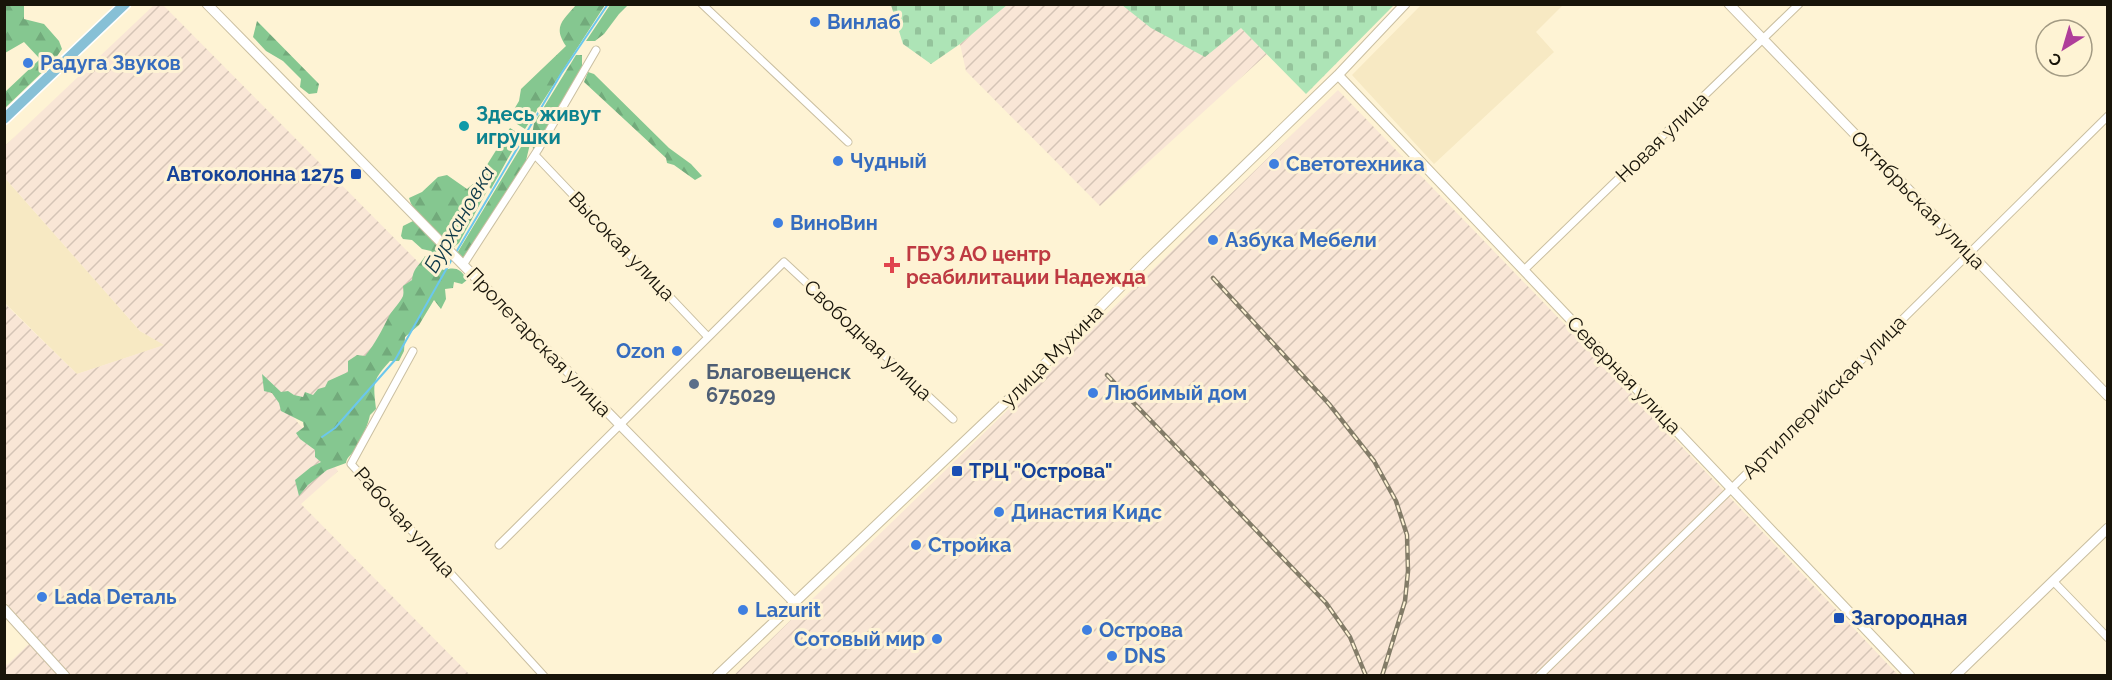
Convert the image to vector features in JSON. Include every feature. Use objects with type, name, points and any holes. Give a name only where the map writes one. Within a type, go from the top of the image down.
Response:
[{"type":"main road","points":[[4,119],[125,4]]},
{"type":"street","name":"Пролетарская улица","points":[[207,4],[794,602]]},
{"type":"street","points":[[702,4],[848,142]]},
{"type":"street","name":"улица Мухина","points":[[717,675],[1025,384],[1146,261],[1338,75],[1405,4]]},
{"type":"street","name":"Октябрьская улица","points":[[1729,4],[2108,396]]},
{"type":"street","name":"Новая улица","points":[[1524,270],[1799,4]]},
{"type":"street","points":[[457,259],[535,155],[596,50]]},
{"type":"street","name":"Северная улица","points":[[1338,75],[1910,675]]},
{"type":"street","name":"Артиллерийская улица","points":[[1539,675],[1732,488],[2108,116]]},
{"type":"street","name":"Высокая улица","points":[[535,155],[708,337]]},
{"type":"street","name":"Свободная улица","points":[[708,337],[784,262],[953,419]]},
{"type":"street","points":[[499,545],[708,337]]},
{"type":"street","name":"Рабочая улица","points":[[413,351],[351,464],[544,675]]},
{"type":"street","points":[[1955,675],[2108,528]]},
{"type":"street","points":[[2054,581],[2108,638]]},
{"type":"street","points":[[4,609],[65,675]]},
{"type":"shaded area","points":[[1124,4],[1241,28],[1267,54],[1100,206],[966,71],[960,44],[1007,5]]},
{"type":"shaded area","points":[[154,5],[163,5],[426,270],[379,359],[294,418],[338,471],[301,504],[470,675],[5,675],[5,663],[7,665],[36,637],[5,602],[4,303],[77,374],[164,345],[140,331],[4,177],[5,146]]},
{"type":"shaded area","points":[[1421,5],[1563,5],[1536,32],[1554,52],[1434,164],[1352,75]]},
{"type":"shaded area","points":[[1338,90],[1632,394],[1898,675],[733,676]]},
{"type":"shaded area","points":[[4,177],[140,331],[165,345],[77,374],[5,303]]},
{"type":"green space","points":[[5,4],[24,5],[24,19],[44,24],[59,41],[62,49],[53,62],[5,108],[5,92],[40,59],[24,42],[5,53]]},
{"type":"green space","points":[[891,4],[1007,5],[960,44],[931,64],[903,44]]},
{"type":"green space","points":[[576,5],[605,5],[525,129],[517,124],[513,111],[519,101],[521,89],[566,46],[560,34],[561,24]]},
{"type":"green space","points":[[610,5],[628,5],[604,34],[595,41],[586,41]]},
{"type":"green space","points":[[1122,5],[1394,5],[1306,94],[1241,28],[1205,57],[1151,28]]},
{"type":"green space","points":[[257,21],[319,84],[317,93],[309,94],[300,87],[301,79],[283,61],[266,51],[253,37]]},
{"type":"green space","points":[[576,55],[582,55],[582,76],[540,147],[533,150],[534,123]]},
{"type":"green space","points":[[588,72],[594,74],[669,148],[691,164],[702,176],[695,180],[674,165],[667,163],[666,158],[584,82]]},
{"type":"green space","points":[[510,128],[521,135],[491,189],[480,176]]},
{"type":"green space","points":[[524,142],[530,144],[524,169],[462,260],[456,255]]},
{"type":"green space","points":[[447,175],[467,189],[479,179],[487,191],[459,243],[453,248],[422,220],[409,198],[422,192],[438,177]]},
{"type":"green space","points":[[415,220],[447,254],[449,260],[446,265],[431,251],[422,249],[412,240],[403,239],[401,236],[403,226]]},
{"type":"green space","points":[[425,256],[431,258],[443,270],[460,271],[467,280],[462,284],[454,282],[453,288],[445,289],[446,299],[441,309],[434,300],[419,325],[405,337],[404,351],[399,361],[390,361],[380,373],[374,388],[376,409],[370,415],[362,438],[346,463],[327,470],[308,485],[299,496],[295,480],[321,462],[315,457],[315,450],[300,439],[296,433],[304,427],[303,422],[281,411],[272,393],[264,391],[262,374],[281,392],[288,391],[303,397],[305,392],[313,395],[318,389],[325,387],[328,381],[348,372],[348,361],[357,355],[365,356],[369,351],[389,316],[402,299],[403,286],[412,280],[415,269]]},
{"type":"waterway","name":"Бурхановка","points":[[455,254],[561,74],[608,4]]},
{"type":"waterway","name":"Бурхановка","points":[[322,437],[335,428],[395,360],[452,259]]},
{"type":"railway","points":[[1213,278],[1329,404],[1374,461],[1396,501],[1407,535],[1408,571],[1405,601],[1382,676]]},
{"type":"railway","points":[[1107,375],[1326,603],[1350,637],[1366,676]]},
{"type":"place","name":"Винлаб","points":[[815,22]]},
{"type":"place","name":"Радуга Звуков","points":[[28,63]]},
{"type":"place","name":"Здесь живут игрушки","points":[[464,126]]},
{"type":"place","name":"Чудный","points":[[838,161]]},
{"type":"place","name":"Светотехника","points":[[1274,164]]},
{"type":"place","name":"Автоколонна 1275","points":[[356,174]]},
{"type":"place","name":"ВиноВин","points":[[778,223]]},
{"type":"place","name":"Азбука Мебели","points":[[1213,240]]},
{"type":"place","name":"ГБУЗ АО центр реабилитации Надежда","points":[[892,265]]},
{"type":"place","name":"Ozon","points":[[677,351]]},
{"type":"place","name":"Благовещенск 675029","points":[[694,384]]},
{"type":"place","name":"Любимый дом","points":[[1093,393]]},
{"type":"place","name":"ТРЦ \"Острова\"","points":[[957,471]]},
{"type":"place","name":"Династия Кидс","points":[[999,512]]},
{"type":"place","name":"Стройка","points":[[916,545]]},
{"type":"place","name":"Lada Dеталь","points":[[42,597]]},
{"type":"place","name":"Lazurit","points":[[743,610]]},
{"type":"place","name":"Загородная","points":[[1839,618]]},
{"type":"place","name":"Острова","points":[[1087,630]]},
{"type":"place","name":"Сотовый мир","points":[[937,639]]},
{"type":"place","name":"DNS","points":[[1112,656]]}]
